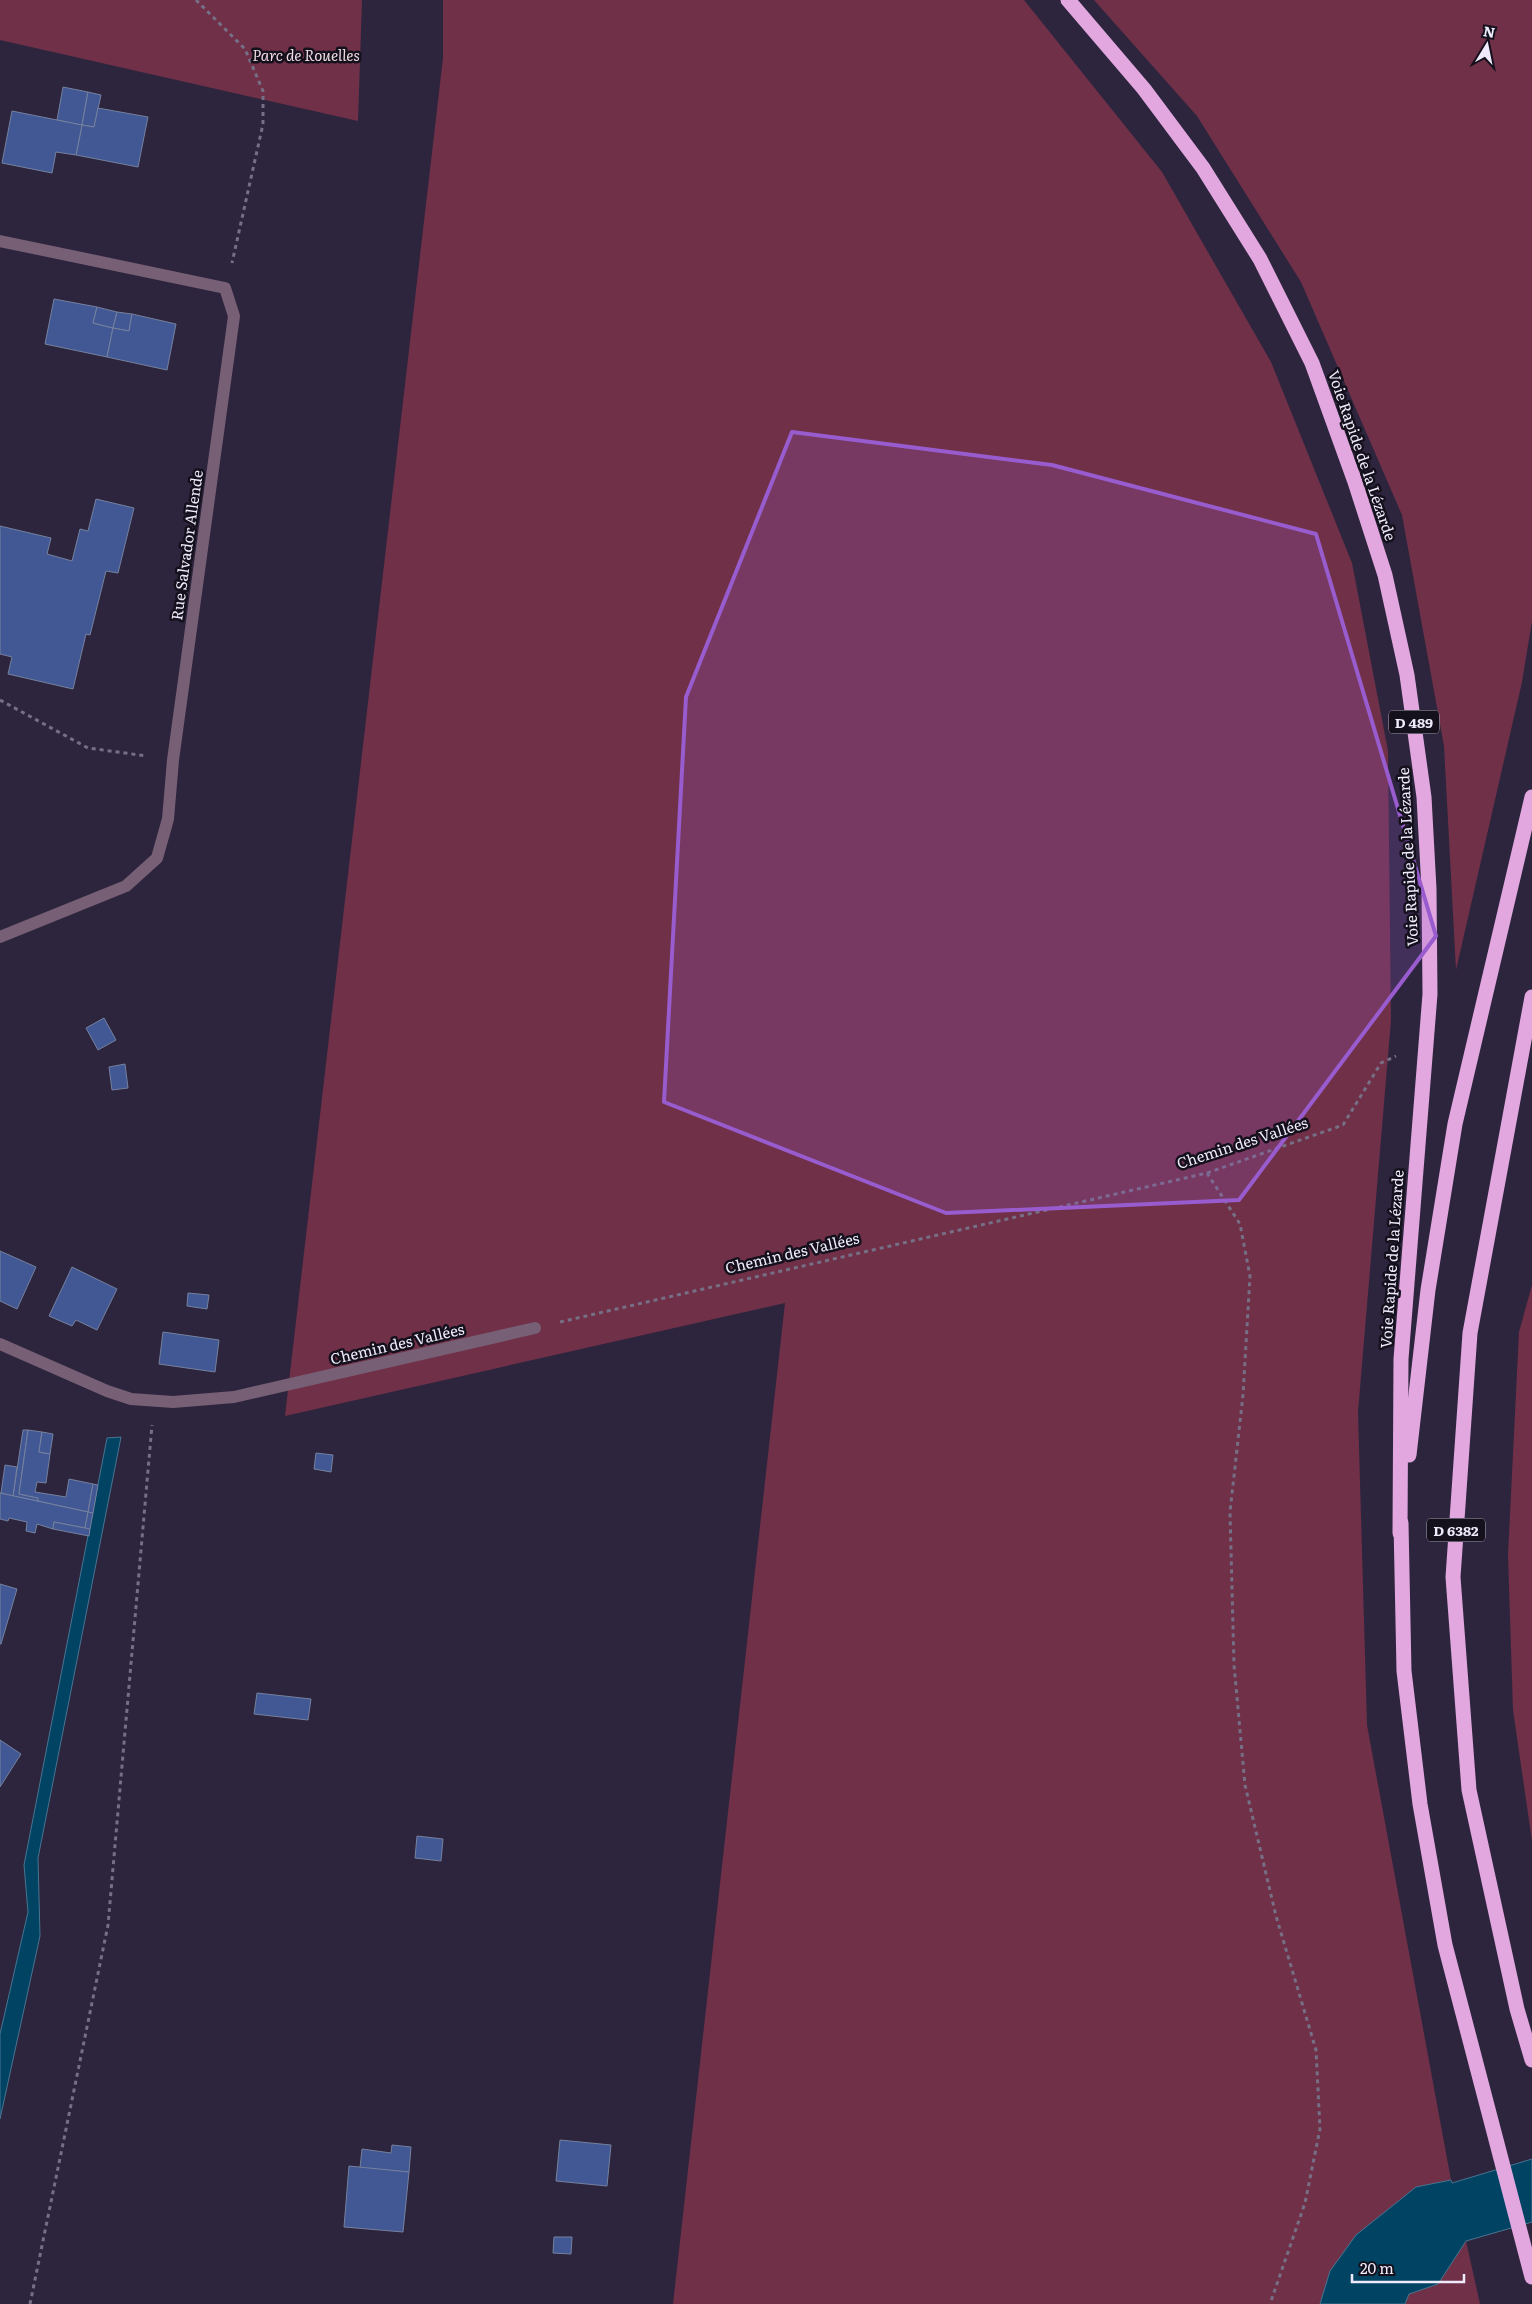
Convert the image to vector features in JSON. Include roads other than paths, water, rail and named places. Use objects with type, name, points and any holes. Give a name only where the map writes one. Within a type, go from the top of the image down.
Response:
[{"type":"highway","name":"Voie Rapide de la Lézarde","points":[[1068,0],[1144,88],[1203,168],[1269,276],[1312,363],[1355,482],[1385,576],[1407,675],[1424,797],[1429,889],[1430,994],[1401,1360],[1400,1533]]},
{"type":"highway","points":[[1532,797],[1455,1124],[1428,1290],[1400,1533],[1404,1671],[1420,1804],[1445,1945],[1532,2277]]},
{"type":"highway","name":"D 6382","points":[[1532,997],[1470,1333],[1453,1576],[1470,1790],[1517,2009],[1532,2060]]},
{"type":"street","name":"Rue Salvador Allende","points":[[0,241],[226,288],[234,316],[173,760],[168,819],[157,858],[126,886],[0,938]]},
{"type":"street","name":"Chemin des Vallées","points":[[0,1344],[107,1392],[131,1399],[154,1402],[198,1402],[234,1397],[535,1328]]},
{"type":"water","points":[[121,1437],[38,1858],[40,1936],[0,2119],[0,2034],[28,1912],[24,1865],[107,1438]]},
{"type":"water","points":[[1532,2159],[1532,2222],[1466,2241],[1438,2284],[1409,2294],[1405,2304],[1320,2304],[1330,2271],[1356,2235],[1416,2187],[1451,2180],[1452,2183]]},
{"type":"park label","name":"Parc de Rouelles","points":[[306,54]]}]
